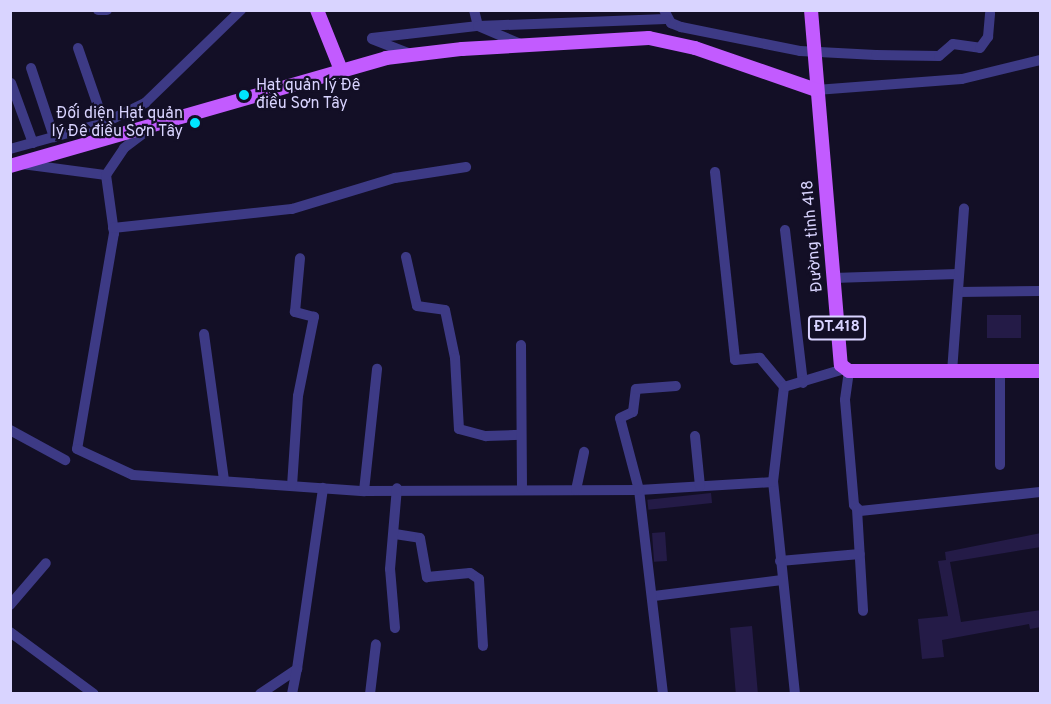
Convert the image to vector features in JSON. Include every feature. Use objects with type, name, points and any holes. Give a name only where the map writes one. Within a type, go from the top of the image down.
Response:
[{"type":"main road","points":[[317,10],[341,70]]},
{"type":"main road","name":"Đường tỉnh 418","points":[[811,10],[833,278],[846,370]]},
{"type":"main road","points":[[16,165],[151,128],[341,70],[413,55],[523,45],[649,38],[695,48],[816,90]]},
{"type":"main road","points":[[846,370],[1041,371]]},
{"type":"street","points":[[98,10],[107,10]]},
{"type":"street","points":[[10,149],[104,123],[167,87],[241,10]]},
{"type":"street","points":[[474,10],[478,26]]},
{"type":"street","points":[[413,55],[372,38],[595,15],[665,15],[681,27],[813,51],[939,56],[953,44],[980,48],[988,38],[990,13]]},
{"type":"street","points":[[478,26],[523,45]]},
{"type":"street","points":[[78,48],[104,123]]},
{"type":"street","points":[[816,90],[962,79],[1041,60]]},
{"type":"street","points":[[32,68],[54,137]]},
{"type":"street","points":[[11,83],[33,143]]},
{"type":"street","points":[[151,128],[124,148],[106,175],[113,228],[77,449],[133,475],[364,491],[397,488],[639,490],[772,482]]},
{"type":"street","points":[[16,165],[106,175]]},
{"type":"street","points":[[113,228],[292,209],[394,178],[466,167]]},
{"type":"street","points":[[715,172],[735,360],[760,358],[784,387],[772,482],[795,693]]},
{"type":"street","points":[[952,372],[964,208]]},
{"type":"street","points":[[785,230],[804,383]]},
{"type":"street","points":[[406,257],[417,306],[445,310],[455,358],[459,429],[486,436],[520,435]]},
{"type":"street","points":[[292,486],[297,407],[314,317],[295,312],[300,258]]},
{"type":"street","points":[[833,278],[958,274]]},
{"type":"street","points":[[958,292],[1041,291]]},
{"type":"street","points":[[204,334],[224,480]]},
{"type":"street","points":[[521,345],[522,489]]},
{"type":"street","points":[[364,491],[377,369]]},
{"type":"street","points":[[784,387],[846,370],[844,399],[857,509],[863,611]]},
{"type":"street","points":[[1000,372],[1000,465]]},
{"type":"street","points":[[663,693],[654,596],[639,490],[620,418],[633,412],[636,389],[676,386]]},
{"type":"street","points":[[10,430],[65,460]]},
{"type":"street","points":[[695,436],[700,486]]},
{"type":"street","points":[[576,490],[584,452]]},
{"type":"street","points":[[292,693],[323,488]]},
{"type":"street","points":[[395,627],[390,569],[395,534],[397,488]]},
{"type":"street","points":[[857,509],[907,509],[1041,492]]},
{"type":"street","points":[[395,534],[420,538],[428,577],[470,573],[478,579],[483,646]]},
{"type":"street","points":[[780,561],[860,554]]},
{"type":"street","points":[[10,605],[46,563]]},
{"type":"street","points":[[654,596],[782,580]]},
{"type":"street","points":[[10,632],[94,693]]},
{"type":"street","points":[[370,693],[376,644]]},
{"type":"street","points":[[260,693],[297,669]]},
{"type":"building","points":[[987,315],[1021,315],[1021,338],[987,338]]},
{"type":"building","points":[[711,493],[712,503],[648,510],[647,500]]},
{"type":"building","points":[[665,532],[667,561],[654,562],[652,533]]},
{"type":"building","points":[[1041,533],[1041,547],[950,562],[961,622],[1041,610],[1041,627],[1030,629],[1029,624],[942,640],[944,657],[922,659],[918,619],[948,616],[938,561],[946,560],[945,552]]},
{"type":"building","points":[[752,626],[758,693],[736,694],[730,628]]},
{"type":"place","name":"Hạt quản lý Đê điều Sơn Tây","points":[[244,95]]},
{"type":"place","name":"Đối diện Hạt quản lý Đê điều Sơn Tây","points":[[195,123]]}]
